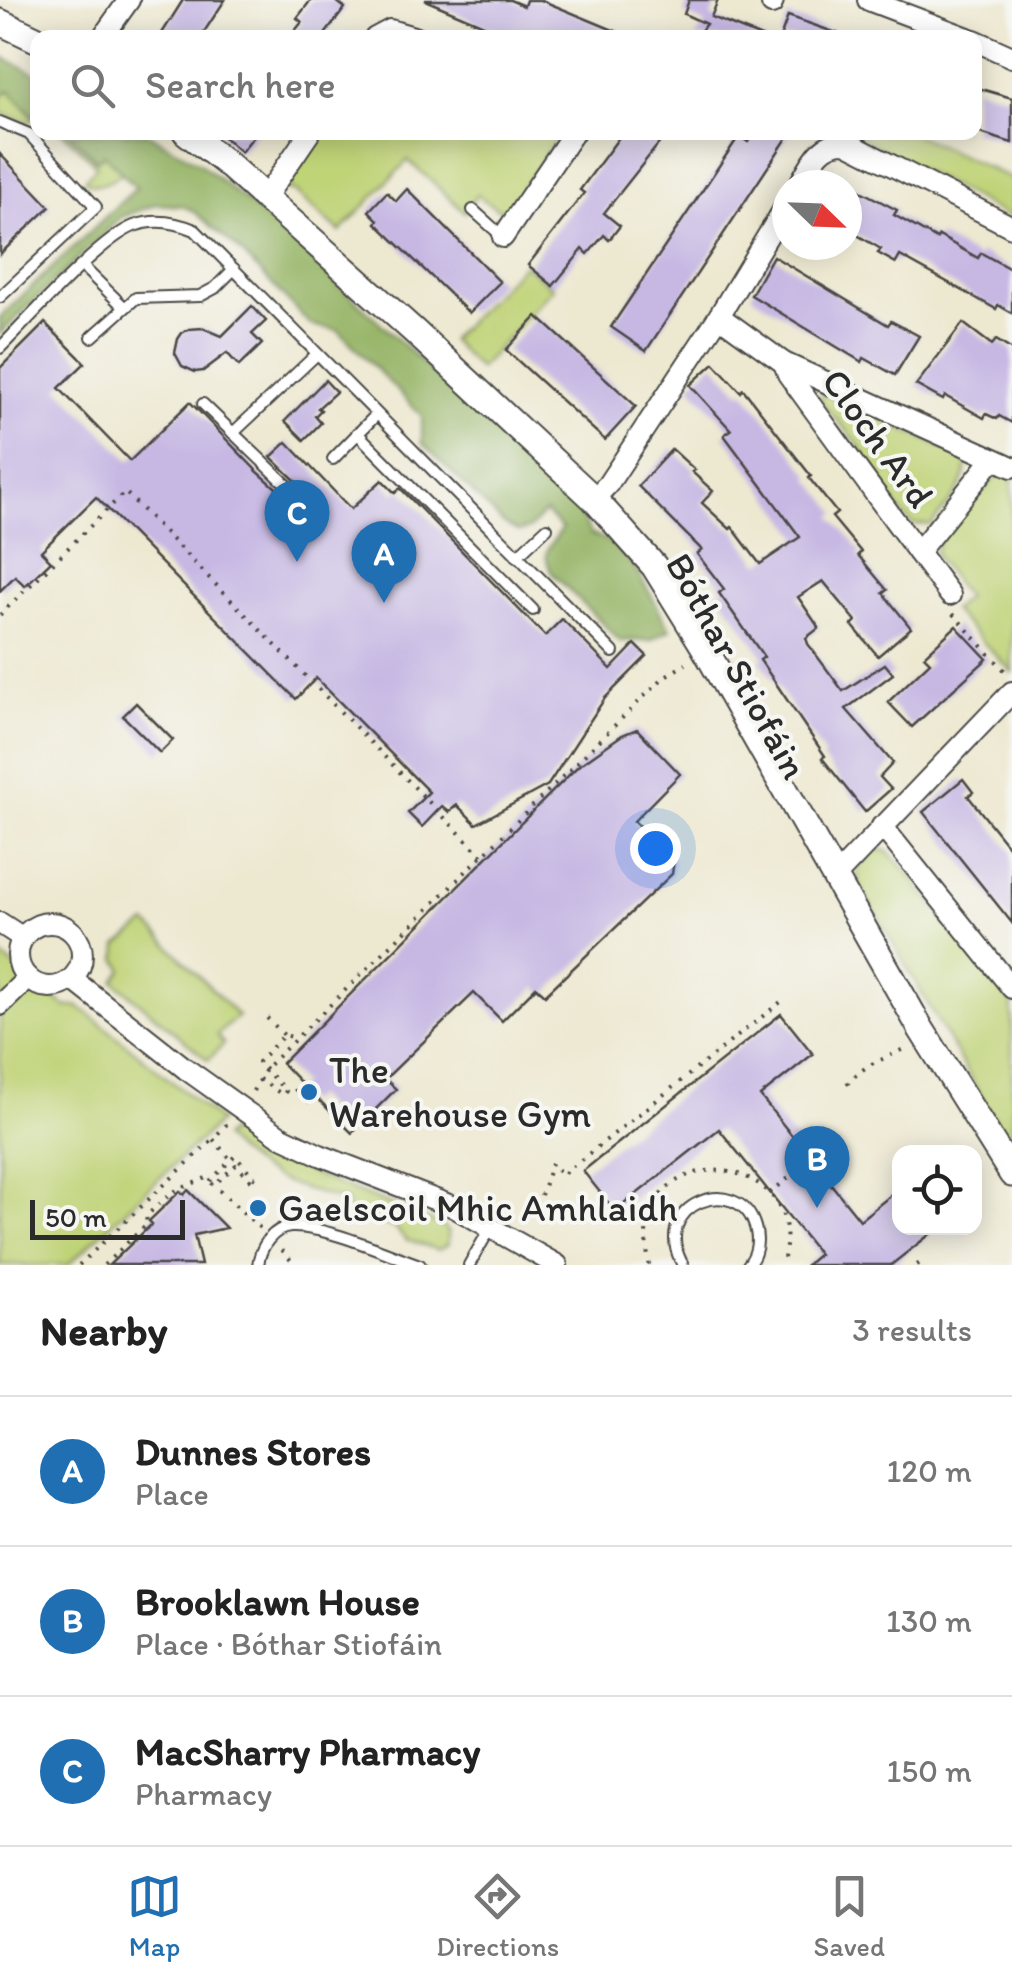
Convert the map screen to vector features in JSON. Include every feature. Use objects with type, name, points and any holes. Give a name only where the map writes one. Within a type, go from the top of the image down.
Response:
[{"type":"street","points":[[108,30],[129,0]]},
{"type":"street","points":[[868,0],[948,30]]},
{"type":"street","points":[[0,22],[30,36]]},
{"type":"street","points":[[982,44],[1012,57]]},
{"type":"street","name":"Bóthar Stiofáin","points":[[196,140],[265,198],[594,499],[654,566],[922,1029],[1012,1174]]},
{"type":"street","points":[[265,198],[305,140]]},
{"type":"street","points":[[502,236],[568,140]]},
{"type":"street","points":[[809,170],[823,148],[846,142],[1012,227]]},
{"type":"street","points":[[594,499],[608,484],[772,228]]},
{"type":"street","name":"Cloch Ard","points":[[718,316],[784,364],[1002,463],[918,552]]},
{"type":"street","name":"Cloch Ard","points":[[784,364],[948,600]]},
{"type":"street","points":[[835,877],[1011,684]]},
{"type":"street","points":[[882,826],[1012,988]]},
{"type":"street","points":[[0,923],[23,938]]},
{"type":"street","points":[[40,924],[70,929],[77,937],[82,956],[72,979],[50,988],[28,978],[18,963],[23,938],[40,924]]},
{"type":"street","points":[[0,1005],[28,978]]},
{"type":"street","points":[[72,979],[186,1069],[280,1136],[320,1156],[416,1190],[491,1226],[558,1265]]},
{"type":"lane","points":[[0,122],[30,135]]},
{"type":"lane","points":[[0,296],[96,207],[35,140]]},
{"type":"lane","points":[[473,210],[502,236]]},
{"type":"lane","points":[[0,348],[117,234],[136,225],[169,222],[195,230],[613,652]]},
{"type":"lane","points":[[82,267],[124,307]]},
{"type":"lane","points":[[92,337],[136,298],[200,296],[234,270]]},
{"type":"lane","points":[[233,433],[316,355]]},
{"type":"lane","points":[[203,404],[314,511]]},
{"type":"lane","points":[[333,459],[376,415]]},
{"type":"lane","points":[[357,433],[533,610]]},
{"type":"lane","points":[[516,556],[547,528]]},
{"type":"lane","points":[[682,1265],[674,1238],[683,1214],[706,1199],[719,1198],[744,1208],[752,1219],[757,1246],[748,1265]]},
{"type":"lane","points":[[258,1265],[259,1255],[270,1238],[290,1226],[315,1230],[420,1265]]},
{"type":"lane","points":[[469,1265],[491,1226]]},
{"type":"path","points":[[0,615],[125,492],[482,856]]},
{"type":"path","points":[[948,600],[1011,684]]},
{"type":"path","points":[[250,1095],[265,1069],[665,676],[686,664]]},
{"type":"path","points":[[534,1215],[552,1164],[562,1175],[782,1001]]},
{"type":"path","points":[[266,1018],[284,1035],[297,1038]]},
{"type":"path","points":[[847,1084],[868,1062],[888,1058],[909,1046],[922,1029]]},
{"type":"path","points":[[259,1079],[282,1095],[286,1091],[258,1062],[284,1035]]},
{"type":"path","points":[[79,1265],[230,1121]]},
{"type":"path","points":[[213,1138],[232,1160]]},
{"type":"path","points":[[770,1193],[833,1142]]},
{"type":"path","points":[[235,1156],[256,1178],[252,1182],[236,1165],[212,1183],[235,1156]]},
{"type":"path","points":[[104,1265],[147,1224],[146,1216],[173,1192],[206,1178],[296,1265]]},
{"type":"path","points":[[918,1265],[924,1260]]},
{"type":"green space","points":[[0,56],[30,71],[30,112],[10,91],[0,96]]},
{"type":"green space","points":[[10,91],[30,113],[30,121],[0,113],[0,96]]},
{"type":"green space","points":[[70,140],[76,140],[96,160],[104,154],[122,173],[99,185],[84,180],[97,166]]},
{"type":"green space","points":[[76,140],[159,140],[199,163],[278,227],[577,508],[591,535],[605,539],[628,559],[670,629],[651,640],[620,641],[552,573],[546,554],[562,529],[545,512],[529,529],[518,532],[504,524],[422,443],[422,416],[338,330],[311,325],[239,250],[183,206],[157,204],[121,217],[0,334],[0,317],[136,188],[104,154],[97,160]]},
{"type":"green space","points":[[317,140],[555,140],[508,209],[499,210],[477,195],[465,212],[408,160],[340,232],[288,190],[291,178]]},
{"type":"green space","points":[[866,140],[927,140],[1012,179],[1012,219]]},
{"type":"green space","points":[[524,264],[553,288],[479,369],[450,340]]},
{"type":"green space","points":[[822,392],[965,458],[961,485],[931,525],[912,524],[897,507],[855,440],[821,402]]},
{"type":"green space","points":[[1002,474],[1012,476],[1012,672],[952,610],[966,597],[935,551],[940,539],[993,479]]},
{"type":"green space","points":[[877,849],[887,851],[904,868],[1012,1003],[1012,1144],[859,884],[857,869]]},
{"type":"green space","points":[[147,923],[238,1016],[217,1035],[224,1044],[208,1060],[114,981],[123,969],[117,959],[118,946]]},
{"type":"green space","points":[[0,955],[66,1007],[77,1006],[89,1014],[220,1121],[68,1265],[0,1265]]},
{"type":"green space","points":[[232,1129],[308,1172],[443,1226],[448,1244],[438,1250],[406,1240],[395,1228],[344,1211],[347,1202],[295,1186],[266,1172],[223,1138]]},
{"type":"building","points":[[183,0],[225,0],[205,30],[164,30]]},
{"type":"building","points":[[311,0],[335,0],[345,8],[328,30],[296,30],[302,22],[297,18]]},
{"type":"building","points":[[425,0],[510,0],[524,6],[526,0],[541,0],[613,30],[495,30]]},
{"type":"building","points":[[689,0],[718,0],[711,17],[744,30],[701,30],[706,24],[684,14]]},
{"type":"building","points":[[788,16],[828,30],[783,30]]},
{"type":"building","points":[[982,89],[1012,98],[1012,143],[982,134]]},
{"type":"building","points":[[227,140],[251,140],[241,152]]},
{"type":"building","points":[[617,140],[662,140],[604,213],[620,226],[609,240],[604,235],[588,254],[583,249],[553,286],[528,265],[584,193],[580,190]]},
{"type":"building","points":[[736,140],[786,140],[646,351],[611,327]]},
{"type":"building","points":[[0,154],[50,207],[0,254]]},
{"type":"building","points":[[407,189],[500,282],[469,313],[376,223],[378,220],[369,211],[387,192],[396,201]]},
{"type":"building","points":[[862,192],[897,210],[894,215],[937,239],[939,236],[978,258],[981,253],[1012,270],[1012,313],[998,305],[996,309],[900,256],[896,263],[878,253],[881,249],[862,238]]},
{"type":"building","points":[[772,258],[888,325],[891,321],[919,336],[895,375],[864,358],[862,362],[751,295]]},
{"type":"building","points":[[252,306],[266,321],[252,334],[262,344],[239,366],[227,353],[203,371],[182,366],[175,353],[182,333],[203,328],[222,336]]},
{"type":"building","points":[[537,316],[636,406],[605,440],[506,350]]},
{"type":"building","points":[[45,323],[85,363],[59,388],[130,461],[190,402],[257,471],[311,519],[321,516],[321,505],[271,457],[287,442],[351,509],[382,480],[395,493],[400,488],[545,636],[562,619],[611,669],[635,644],[647,656],[605,698],[548,785],[476,824],[457,805],[449,812],[442,806],[422,827],[408,813],[429,792],[316,678],[296,699],[96,497],[41,551],[51,561],[25,586],[15,576],[0,591],[0,368]]},
{"type":"building","points":[[963,323],[992,345],[996,340],[1012,350],[1012,423],[999,416],[997,419],[986,414],[984,418],[916,385]]},
{"type":"building","points":[[714,363],[741,392],[743,389],[811,476],[837,513],[832,517],[861,552],[858,555],[887,590],[883,593],[911,628],[878,656],[823,581],[798,597],[819,628],[806,638],[808,644],[843,691],[885,664],[893,674],[846,709],[893,763],[880,777],[891,789],[865,812],[822,758],[825,756],[760,660],[764,657],[719,593],[724,589],[697,554],[702,550],[638,486],[672,449],[713,491],[702,503],[732,527],[760,564],[800,537],[724,435],[731,430],[690,385]]},
{"type":"building","points":[[325,380],[336,392],[318,408],[321,410],[315,416],[321,423],[304,440],[285,421]]},
{"type":"building","points":[[956,626],[987,659],[912,727],[888,702],[930,662],[924,656]]},
{"type":"building","points":[[136,703],[173,740],[160,753],[123,716]]},
{"type":"building","points":[[637,729],[680,774],[634,821],[674,860],[672,874],[545,995],[536,987],[502,1021],[474,993],[385,1079],[396,1089],[352,1133],[315,1096],[308,1102],[295,1090],[302,1084],[282,1063],[578,766]]},
{"type":"building","points":[[963,779],[973,792],[968,796],[1012,851],[1012,923],[923,812]]},
{"type":"building","points":[[781,1014],[813,1054],[760,1096],[860,1220],[892,1194],[892,1235],[929,1235],[891,1265],[806,1265],[819,1254],[719,1129],[615,1211],[583,1171]]},
{"type":"building","points":[[188,1190],[226,1228],[194,1235],[201,1265],[109,1265],[180,1191],[184,1195]]},
{"type":"place","name":"MacSharry Pharmacy","points":[[297,562]]},
{"type":"place","name":"Dunnes Stores","points":[[384,603]]},
{"type":"place","name":"The Warehouse Gym","points":[[309,1092]]},
{"type":"place","name":"Gaelscoil Mhic Amhlaidh","points":[[258,1208]]},
{"type":"place","name":"Brooklawn House","points":[[817,1208]]}]
